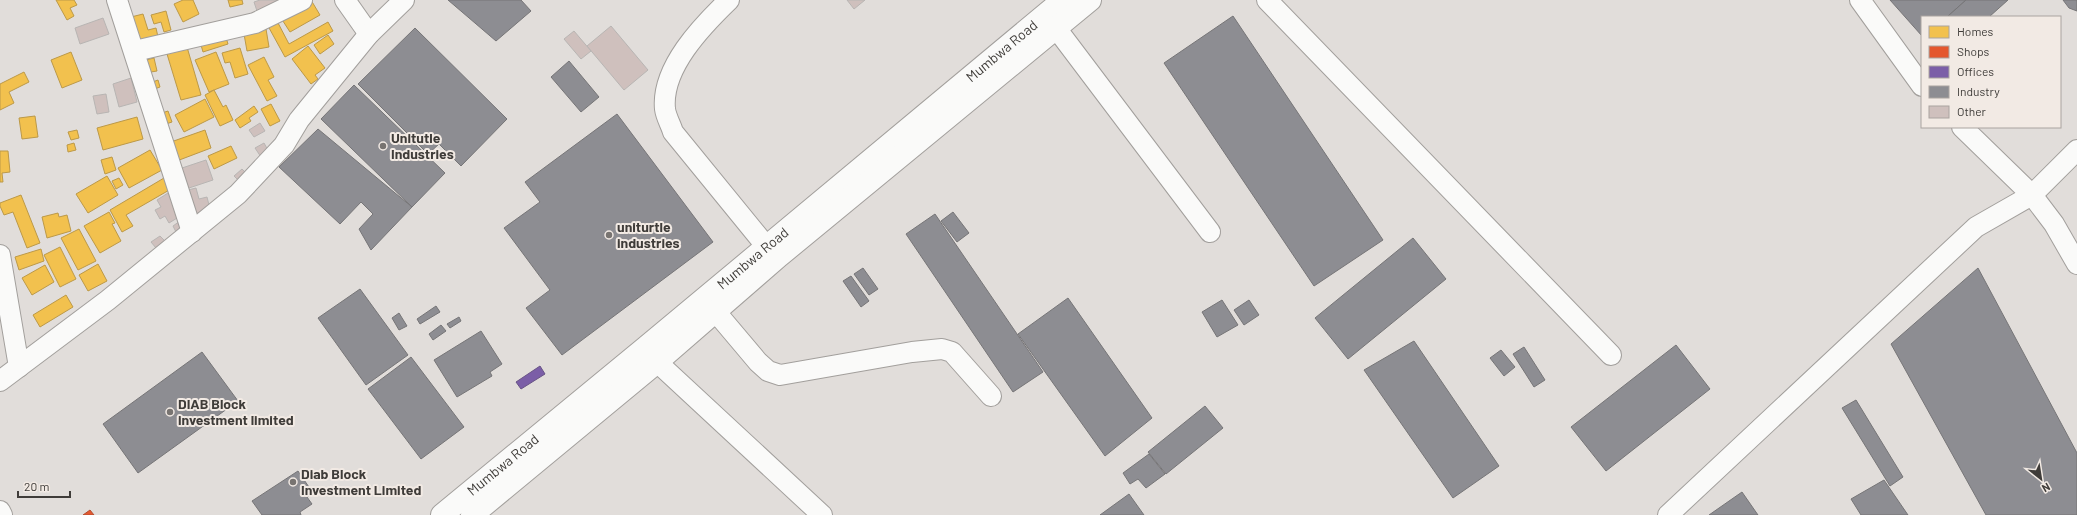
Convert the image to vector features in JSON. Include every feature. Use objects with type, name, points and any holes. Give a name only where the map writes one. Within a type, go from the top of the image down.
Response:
[{"type":"main road","name":"Mumbwa Road","points":[[472,515],[651,355],[766,246],[1063,0]]},
{"type":"main road","name":"Mumbwa Road","points":[[442,515],[651,355],[714,311],[1090,0]]},
{"type":"street","points":[[117,0],[135,51],[192,232]]},
{"type":"street","points":[[135,51],[255,23],[302,0]]},
{"type":"street","points":[[345,0],[369,34]]},
{"type":"street","points":[[0,381],[108,300],[238,194],[284,145],[299,120],[369,34],[404,0]]},
{"type":"street","points":[[729,0],[697,32],[675,68],[665,96],[665,111],[673,132],[766,246]]},
{"type":"street","points":[[1267,0],[1611,355]]},
{"type":"street","points":[[1860,0],[1921,85]]},
{"type":"street","points":[[1056,28],[1210,232]]},
{"type":"street","points":[[1963,128],[2032,195],[2054,224],[2077,264]]},
{"type":"street","points":[[1668,515],[1976,227],[2032,195],[2077,150]]},
{"type":"street","points":[[0,255],[19,367]]},
{"type":"street","points":[[714,311],[758,362],[768,371],[780,375],[912,352],[942,349],[952,352],[991,396]]},
{"type":"street","points":[[651,355],[822,515]]},
{"type":"street","points":[[0,511],[2,515]]},
{"type":"building: Homes","points":[[56,0],[74,0],[77,5],[70,8],[74,16],[67,20]]},
{"type":"building: Homes","points":[[183,0],[193,0],[199,14],[183,22],[174,4]]},
{"type":"building: Homes","points":[[228,0],[242,0],[243,4],[230,7]]},
{"type":"building: Homes","points":[[311,0],[320,15],[290,32],[281,18]]},
{"type":"building: Homes","points":[[166,11],[171,30],[164,32],[161,22],[154,24],[151,15]]},
{"type":"building: Homes","points":[[143,14],[148,30],[156,28],[158,37],[139,43],[131,17]]},
{"type":"building: Homes","points":[[277,21],[289,44],[328,22],[333,31],[285,57],[268,26]]},
{"type":"building: Homes","points":[[266,29],[269,47],[247,51],[244,34]]},
{"type":"building: Homes","points":[[224,31],[228,44],[203,52],[199,38]]},
{"type":"building: Homes","points":[[328,35],[334,44],[320,54],[314,45]]},
{"type":"building: Homes","points":[[308,46],[325,68],[315,75],[318,79],[311,84],[292,59]]},
{"type":"building: Homes","points":[[187,47],[201,95],[181,100],[167,54]]},
{"type":"building: Homes","points":[[240,48],[248,74],[235,78],[230,62],[225,63],[222,53]]},
{"type":"building: Homes","points":[[71,52],[82,80],[62,88],[51,60]]},
{"type":"building: Homes","points":[[216,52],[229,84],[209,92],[195,60]]},
{"type":"building: Homes","points":[[264,57],[274,77],[268,80],[277,96],[267,101],[248,65]]},
{"type":"building: Homes","points":[[154,58],[157,71],[145,73],[142,61]]},
{"type":"building: Homes","points":[[24,72],[29,82],[9,92],[14,103],[0,110],[0,84]]},
{"type":"building: Homes","points":[[158,80],[160,87],[152,90],[150,83]]},
{"type":"building: Homes","points":[[214,90],[223,107],[226,105],[233,120],[220,126],[205,95]]},
{"type":"building: Homes","points":[[205,99],[214,117],[184,132],[175,115]]},
{"type":"building: Homes","points":[[271,104],[280,121],[270,126],[261,109]]},
{"type":"building: Homes","points":[[254,106],[258,112],[249,118],[251,121],[240,128],[235,120]]},
{"type":"building: Homes","points":[[168,111],[172,122],[163,125],[159,114]]},
{"type":"building: Homes","points":[[35,116],[38,137],[22,139],[19,118]]},
{"type":"building: Homes","points":[[137,117],[143,139],[103,150],[97,128]]},
{"type":"building: Homes","points":[[77,130],[79,138],[71,140],[68,132]]},
{"type":"building: Homes","points":[[205,130],[211,148],[174,162],[168,143]]},
{"type":"building: Homes","points":[[74,143],[76,150],[68,152],[67,145]]},
{"type":"building: Homes","points":[[231,146],[237,158],[214,169],[208,156]]},
{"type":"building: Homes","points":[[150,150],[162,170],[129,188],[118,168]]},
{"type":"building: Homes","points":[[0,151],[8,151],[10,172],[2,173],[3,182],[0,182]]},
{"type":"building: Homes","points":[[112,157],[116,170],[105,174],[101,160]]},
{"type":"building: Homes","points":[[107,176],[118,195],[88,213],[76,194]]},
{"type":"building: Homes","points":[[119,178],[123,185],[116,189],[112,181]]},
{"type":"building: Homes","points":[[164,178],[171,189],[126,215],[133,226],[122,232],[110,210]]},
{"type":"building: Homes","points":[[21,195],[40,243],[27,248],[13,212],[4,215],[0,206],[0,203]]},
{"type":"building: Homes","points":[[109,212],[115,223],[112,224],[121,241],[100,253],[84,226]]},
{"type":"building: Homes","points":[[58,213],[59,217],[67,215],[71,231],[47,238],[42,217]]},
{"type":"building: Homes","points":[[79,229],[96,261],[78,270],[61,238]]},
{"type":"building: Homes","points":[[60,247],[76,279],[60,287],[44,255]]},
{"type":"building: Homes","points":[[41,249],[44,261],[19,270],[15,257]]},
{"type":"building: Homes","points":[[98,264],[107,281],[88,291],[79,275]]},
{"type":"building: Homes","points":[[45,265],[54,282],[32,295],[22,278]]},
{"type":"building: Homes","points":[[66,295],[73,307],[40,327],[33,315]]},
{"type":"building: Shops","points":[[90,510],[94,515],[83,515]]},
{"type":"building: Offices","points":[[540,366],[545,374],[521,389],[516,382]]},
{"type":"building: Industry","points":[[448,0],[521,0],[531,11],[496,41]]},
{"type":"building: Industry","points":[[1890,0],[1966,0],[1948,16],[1921,16],[1921,35]]},
{"type":"building: Industry","points":[[1966,0],[2008,0],[1990,16],[1948,16]]},
{"type":"building: Industry","points":[[2063,0],[2077,0],[2077,11],[2069,8]]},
{"type":"building: Industry","points":[[1233,16],[1383,240],[1314,286],[1164,63]]},
{"type":"building: Industry","points":[[415,28],[507,119],[461,166],[439,144],[428,154],[358,84]]},
{"type":"building: Industry","points":[[569,61],[599,97],[581,112],[551,77]]},
{"type":"building: Industry","name":"Unitutle Industries","points":[[354,85],[445,173],[412,207],[321,119]]},
{"type":"building: Industry","name":"uniturtle industries","points":[[617,114],[713,242],[562,355],[526,308],[550,290],[504,228],[540,202],[525,182]]},
{"type":"building: Industry","points":[[318,129],[412,207],[371,250],[359,229],[373,214],[361,202],[340,224],[279,167]]},
{"type":"building: Industry","points":[[953,212],[969,233],[957,242],[941,221]]},
{"type":"building: Industry","points":[[935,214],[1043,372],[1013,392],[906,234]]},
{"type":"building: Industry","points":[[1413,238],[1446,279],[1348,359],[1315,318]]},
{"type":"building: Industry","points":[[863,268],[878,289],[869,295],[854,274]]},
{"type":"building: Industry","points":[[1978,268],[2077,453],[2077,515],[1986,515],[1891,344]]},
{"type":"building: Industry","points":[[851,276],[869,301],[861,307],[843,281]]},
{"type":"building: Industry","points":[[360,289],[408,355],[366,385],[318,318]]},
{"type":"building: Industry","points":[[1068,298],[1152,418],[1105,456],[1018,334]]},
{"type":"building: Industry","points":[[1222,300],[1238,325],[1217,337],[1202,312]]},
{"type":"building: Industry","points":[[1249,300],[1259,315],[1244,325],[1234,310]]},
{"type":"building: Industry","points":[[436,306],[440,312],[420,324],[417,319]]},
{"type":"building: Industry","points":[[399,313],[407,326],[399,330],[392,318]]},
{"type":"building: Industry","points":[[459,317],[461,321],[450,328],[447,324]]},
{"type":"building: Industry","points":[[441,325],[446,331],[433,340],[429,334]]},
{"type":"building: Industry","points":[[481,331],[502,364],[490,372],[492,376],[457,397],[434,360]]},
{"type":"building: Industry","points":[[1414,341],[1499,466],[1453,498],[1364,370]]},
{"type":"building: Industry","points":[[1676,345],[1710,389],[1606,471],[1571,427]]},
{"type":"building: Industry","points":[[1524,347],[1545,380],[1534,387],[1513,354]]},
{"type":"building: Industry","points":[[1501,350],[1515,367],[1504,376],[1490,358]]},
{"type":"building: Industry","name":"DIAB Block investment limited","points":[[202,352],[238,401],[138,473],[103,424]]},
{"type":"building: Industry","points":[[411,357],[464,427],[421,459],[368,389]]},
{"type":"building: Industry","points":[[1856,400],[1903,477],[1890,486],[1842,408]]},
{"type":"building: Industry","points":[[1205,406],[1223,428],[1166,474],[1148,452]]},
{"type":"building: Industry","points":[[1149,454],[1165,474],[1146,488],[1138,479],[1130,484],[1123,473]]},
{"type":"building: Industry","name":"Diab Block Investment Limited","points":[[298,471],[313,493],[307,497],[312,504],[300,512],[301,515],[262,515],[252,501]]},
{"type":"building: Industry","points":[[1884,480],[1908,515],[1861,515],[1851,499]]},
{"type":"building: Industry","points":[[1742,492],[1758,515],[1709,515]]},
{"type":"building: Industry","points":[[1129,494],[1144,515],[1100,515]]},
{"type":"building: Other","points":[[260,0],[289,0],[258,14],[254,2]]},
{"type":"building: Other","points":[[847,0],[865,0],[854,9]]},
{"type":"building: Other","points":[[103,18],[109,34],[80,44],[75,28]]},
{"type":"building: Other","points":[[611,26],[648,70],[624,90],[587,46]]},
{"type":"building: Other","points":[[574,31],[591,51],[581,59],[564,39]]},
{"type":"building: Other","points":[[131,78],[137,102],[119,107],[113,84]]},
{"type":"building: Other","points":[[106,94],[109,112],[97,114],[93,96]]},
{"type":"building: Other","points":[[260,123],[265,131],[254,137],[249,130]]},
{"type":"building: Other","points":[[264,143],[269,152],[261,157],[255,148]]},
{"type":"building: Other","points":[[206,160],[213,180],[186,189],[179,169]]},
{"type":"building: Other","points":[[242,169],[248,175],[240,182],[234,176]]},
{"type":"building: Other","points":[[196,188],[199,199],[207,197],[210,209],[195,214],[188,190]]},
{"type":"building: Other","points":[[168,193],[182,215],[169,223],[165,216],[160,219],[155,210],[161,207],[157,200]]},
{"type":"building: Other","points":[[180,221],[185,230],[177,234],[173,226]]},
{"type":"building: Other","points":[[160,236],[165,241],[156,248],[151,242]]},
{"type":"place","name":"Unitutle Industries","points":[[383,146]]},
{"type":"place","name":"uniturtle industries","points":[[609,235]]},
{"type":"place","name":"DIAB Block investment limited","points":[[170,412]]},
{"type":"place","name":"Diab Block Investment Limited","points":[[293,482]]}]
